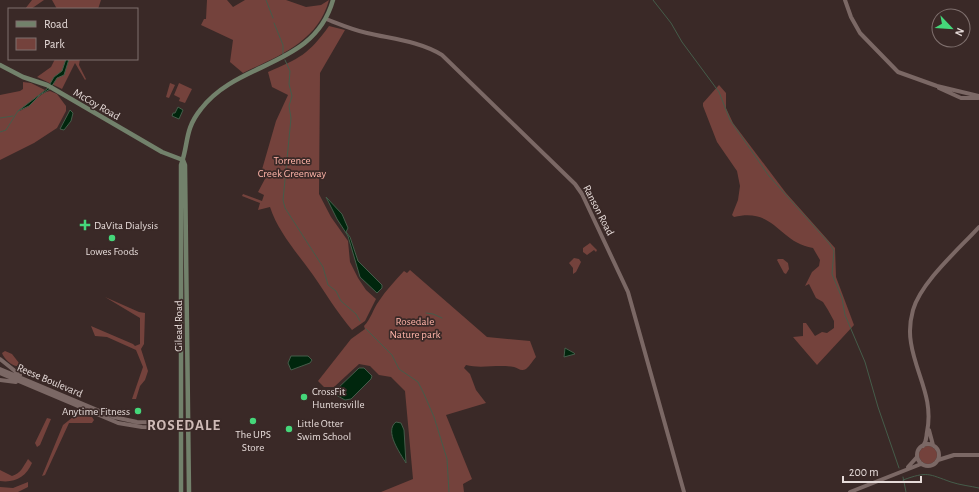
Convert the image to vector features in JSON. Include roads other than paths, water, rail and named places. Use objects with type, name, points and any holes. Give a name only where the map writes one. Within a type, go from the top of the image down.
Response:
[{"type":"main road","name":"Gilead Road","points":[[181,492],[181,165],[187,137],[192,122],[211,97],[228,85],[298,49],[314,35],[326,19],[333,0]]},
{"type":"main road","name":"McCoy Road","points":[[0,66],[23,77],[47,85],[162,152],[183,160]]},
{"type":"main road","name":"Gilead Road","points":[[183,160],[185,165],[189,492]]},
{"type":"main road","points":[[181,339],[183,359],[187,362]]},
{"type":"street","points":[[845,0],[851,17],[860,33],[893,68],[903,75],[937,86],[955,97],[969,99],[979,97]]},
{"type":"street","name":"Ranson Road","points":[[326,19],[350,28],[421,46],[442,55],[555,163],[579,189],[628,292],[684,492]]},
{"type":"street","points":[[903,470],[917,457],[918,452],[926,440],[928,428],[927,394],[913,354],[910,336],[913,310],[918,297],[927,284],[979,227]]},
{"type":"street","points":[[0,359],[13,371],[31,381]]},
{"type":"street","name":"Reese Boulevard","points":[[0,369],[114,417],[137,422],[187,423]]},
{"type":"street","name":"Reese Boulevard","points":[[0,373],[118,423],[135,427],[188,428]]},
{"type":"street","points":[[0,380],[24,384]]},
{"type":"street","points":[[928,428],[933,445],[938,452],[938,460]]},
{"type":"street","points":[[923,446],[933,445]]},
{"type":"street","points":[[938,452],[954,455],[979,455]]},
{"type":"street","points":[[850,492],[886,480],[903,470],[921,464],[931,466],[938,460],[954,455]]},
{"type":"street","points":[[917,457],[921,464]]},
{"type":"waterway","points":[[266,0],[273,18]]},
{"type":"waterway","points":[[653,0],[671,23],[682,42],[719,92],[730,120],[769,176],[829,243],[834,251],[832,274],[842,298],[845,315],[865,362],[878,407],[899,468]]},
{"type":"waterway","points":[[274,23],[283,45],[283,54]]},
{"type":"waterway","points":[[285,60],[290,71],[289,84],[292,96],[289,106],[291,118],[283,200],[285,208],[323,267],[328,285],[336,291],[341,301],[356,314],[360,321]]},
{"type":"waterway","points":[[0,132],[6,130],[18,111]]},
{"type":"waterway","points":[[0,118],[13,116]]},
{"type":"waterway","points":[[426,313],[442,318]]},
{"type":"waterway","points":[[366,329],[392,355],[399,369],[418,382],[434,417],[447,459],[449,492]]},
{"type":"waterway","points":[[903,480],[918,475],[928,475],[954,483],[979,488]]},
{"type":"waterway","points":[[903,477],[906,492]]},
{"type":"place","name":"DaVita Dialysis","points":[[85,225]]},
{"type":"place","name":"Lowes Foods","points":[[112,238]]},
{"type":"place","name":"CrossFit Huntersville","points":[[304,397]]},
{"type":"place","name":"Anytime Fitness","points":[[138,411]]},
{"type":"place","name":"The UPS Store","points":[[253,421]]},
{"type":"place","name":"Little Otter Swim School","points":[[289,429]]},
{"type":"district","name":"ROSEDALE","points":[[184,425]]},
{"type":"park label","name":"Torrence Creek Greenway","points":[[292,166]]},
{"type":"park label","name":"Rosedale Nature park","points":[[415,327]]}]
